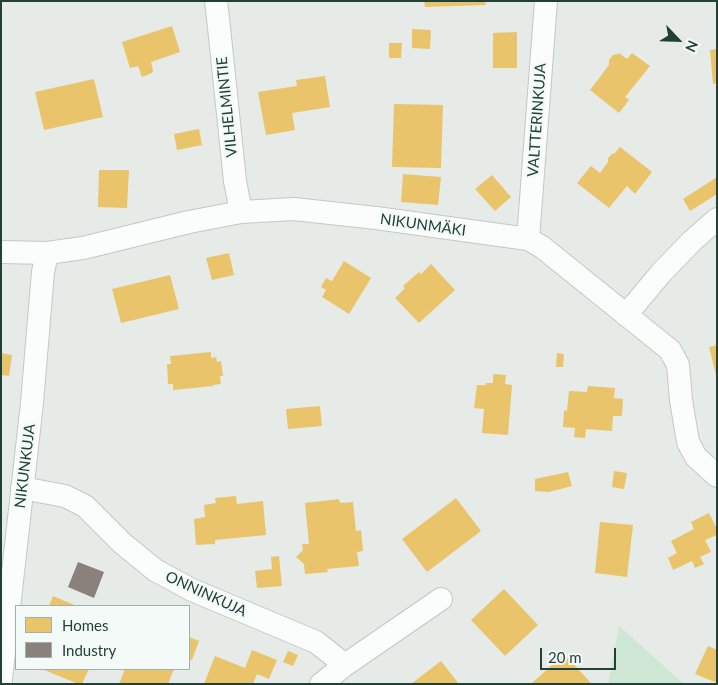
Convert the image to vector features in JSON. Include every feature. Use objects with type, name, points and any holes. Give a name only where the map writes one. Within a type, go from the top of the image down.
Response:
[{"type":"street","name":"VILHELMINTIE","points":[[216,1],[235,182],[241,212]]},
{"type":"street","name":"VALTTERINKUJA","points":[[528,239],[546,1]]},
{"type":"street","name":"NIKUNMÄKI","points":[[1,252],[47,253],[82,248],[189,222],[241,212],[294,209],[376,218],[528,239],[542,247],[670,350],[678,365],[681,400],[688,442],[696,457],[717,476]]},
{"type":"street","points":[[626,315],[662,272],[692,241],[717,219]]},
{"type":"street","name":"NIKUNKUJA","points":[[1,679],[32,403],[43,272],[47,253]]},
{"type":"street","name":"ONNINKUJA","points":[[22,488],[64,496],[85,506],[122,543],[155,570],[192,590],[316,642],[345,665]]},
{"type":"street","points":[[321,684],[345,665],[441,599]]},
{"type":"green space","points":[[619,626],[684,684],[608,684]]},
{"type":"building: Homes","points":[[424,1],[485,1],[486,5],[425,7]]},
{"type":"building: Homes","points":[[172,26],[180,52],[151,62],[152,73],[142,77],[138,66],[130,68],[122,42]]},
{"type":"building: Homes","points":[[412,29],[431,30],[430,49],[412,48]]},
{"type":"building: Homes","points":[[517,32],[517,68],[493,68],[493,33]]},
{"type":"building: Homes","points":[[389,43],[402,43],[401,58],[389,58]]},
{"type":"building: Homes","points":[[717,49],[717,83],[713,84],[710,50]]},
{"type":"building: Homes","points":[[619,53],[627,59],[632,53],[650,66],[625,97],[629,100],[619,113],[590,90],[609,65],[609,60],[613,55]]},
{"type":"building: Homes","points":[[325,76],[330,107],[292,113],[295,130],[266,135],[258,92],[297,86],[296,80]]},
{"type":"building: Homes","points":[[94,79],[103,117],[44,130],[35,92]]},
{"type":"building: Homes","points":[[394,104],[443,105],[441,168],[392,167]]},
{"type":"building: Homes","points":[[199,129],[202,145],[177,150],[174,134]]},
{"type":"building: Homes","points":[[620,147],[652,172],[635,194],[627,186],[609,208],[577,183],[591,166],[600,173],[608,162],[608,158]]},
{"type":"building: Homes","points":[[99,170],[129,170],[127,208],[98,207]]},
{"type":"building: Homes","points":[[403,174],[441,177],[438,205],[401,202]]},
{"type":"building: Homes","points":[[492,175],[511,197],[495,211],[475,189]]},
{"type":"building: Homes","points":[[717,177],[717,194],[690,211],[683,199]]},
{"type":"building: Homes","points":[[229,253],[234,275],[212,280],[206,258]]},
{"type":"building: Homes","points":[[344,261],[371,278],[349,314],[322,297],[326,290],[321,287],[326,278],[332,281]]},
{"type":"building: Homes","points":[[431,264],[455,290],[419,323],[395,298],[405,288],[403,286],[419,272],[421,274]]},
{"type":"building: Homes","points":[[170,275],[179,309],[121,323],[112,289]]},
{"type":"building: Homes","points":[[717,345],[717,374],[716,375],[709,347]]},
{"type":"building: Homes","points":[[211,352],[211,358],[216,357],[217,362],[221,361],[223,376],[220,376],[221,384],[173,390],[173,384],[168,384],[167,364],[171,364],[170,356]]},
{"type":"building: Homes","points":[[1,353],[12,355],[9,376],[1,375]]},
{"type":"building: Homes","points":[[557,353],[564,354],[563,367],[556,367]]},
{"type":"building: Homes","points":[[493,374],[506,375],[505,384],[512,385],[508,435],[482,433],[484,409],[474,408],[477,385],[493,383]]},
{"type":"building: Homes","points":[[588,386],[615,388],[614,398],[623,399],[622,416],[613,416],[612,431],[586,429],[585,438],[574,437],[575,428],[563,427],[564,410],[567,411],[569,391],[587,392]]},
{"type":"building: Homes","points":[[320,406],[322,426],[288,429],[286,409]]},
{"type":"building: Homes","points":[[614,471],[627,473],[624,489],[612,487]]},
{"type":"building: Homes","points":[[568,472],[572,486],[549,492],[535,491],[535,479]]},
{"type":"building: Homes","points":[[236,496],[237,504],[263,501],[266,535],[215,540],[215,544],[196,545],[194,519],[205,517],[204,505],[216,503],[215,498]]},
{"type":"building: Homes","points":[[456,498],[481,531],[427,572],[402,539]]},
{"type":"building: Homes","points":[[339,499],[340,503],[353,502],[356,531],[361,530],[363,551],[357,552],[359,566],[327,569],[328,572],[305,574],[304,564],[296,557],[303,550],[302,544],[309,544],[305,503]]},
{"type":"building: Homes","points":[[709,513],[717,529],[717,535],[705,540],[711,552],[700,557],[704,564],[695,568],[692,561],[673,570],[668,558],[677,553],[671,541],[694,529],[691,522]]},
{"type":"building: Homes","points":[[600,522],[633,525],[627,577],[595,573]]},
{"type":"building: Homes","points":[[279,556],[282,586],[257,588],[255,571],[272,569],[271,557]]},
{"type":"building: Homes","points":[[504,589],[538,625],[505,656],[471,620]]},
{"type":"building: Homes","points":[[53,596],[75,605],[49,605]]},
{"type":"building: Homes","points":[[190,637],[199,641],[192,660],[190,659]]},
{"type":"building: Homes","points":[[708,646],[717,650],[717,683],[695,674]]},
{"type":"building: Homes","points":[[252,650],[277,660],[269,679],[257,674],[253,684],[204,684],[215,656],[245,668]]},
{"type":"building: Homes","points":[[288,651],[298,655],[293,666],[283,662]]},
{"type":"building: Homes","points":[[564,654],[592,684],[531,684]]},
{"type":"building: Homes","points":[[441,661],[459,684],[411,684]]},
{"type":"building: Homes","points":[[44,670],[89,670],[82,684]]},
{"type":"building: Homes","points":[[125,670],[174,670],[168,684],[119,684]]},
{"type":"building: Industry","points":[[78,562],[104,572],[94,598],[68,587]]}]
